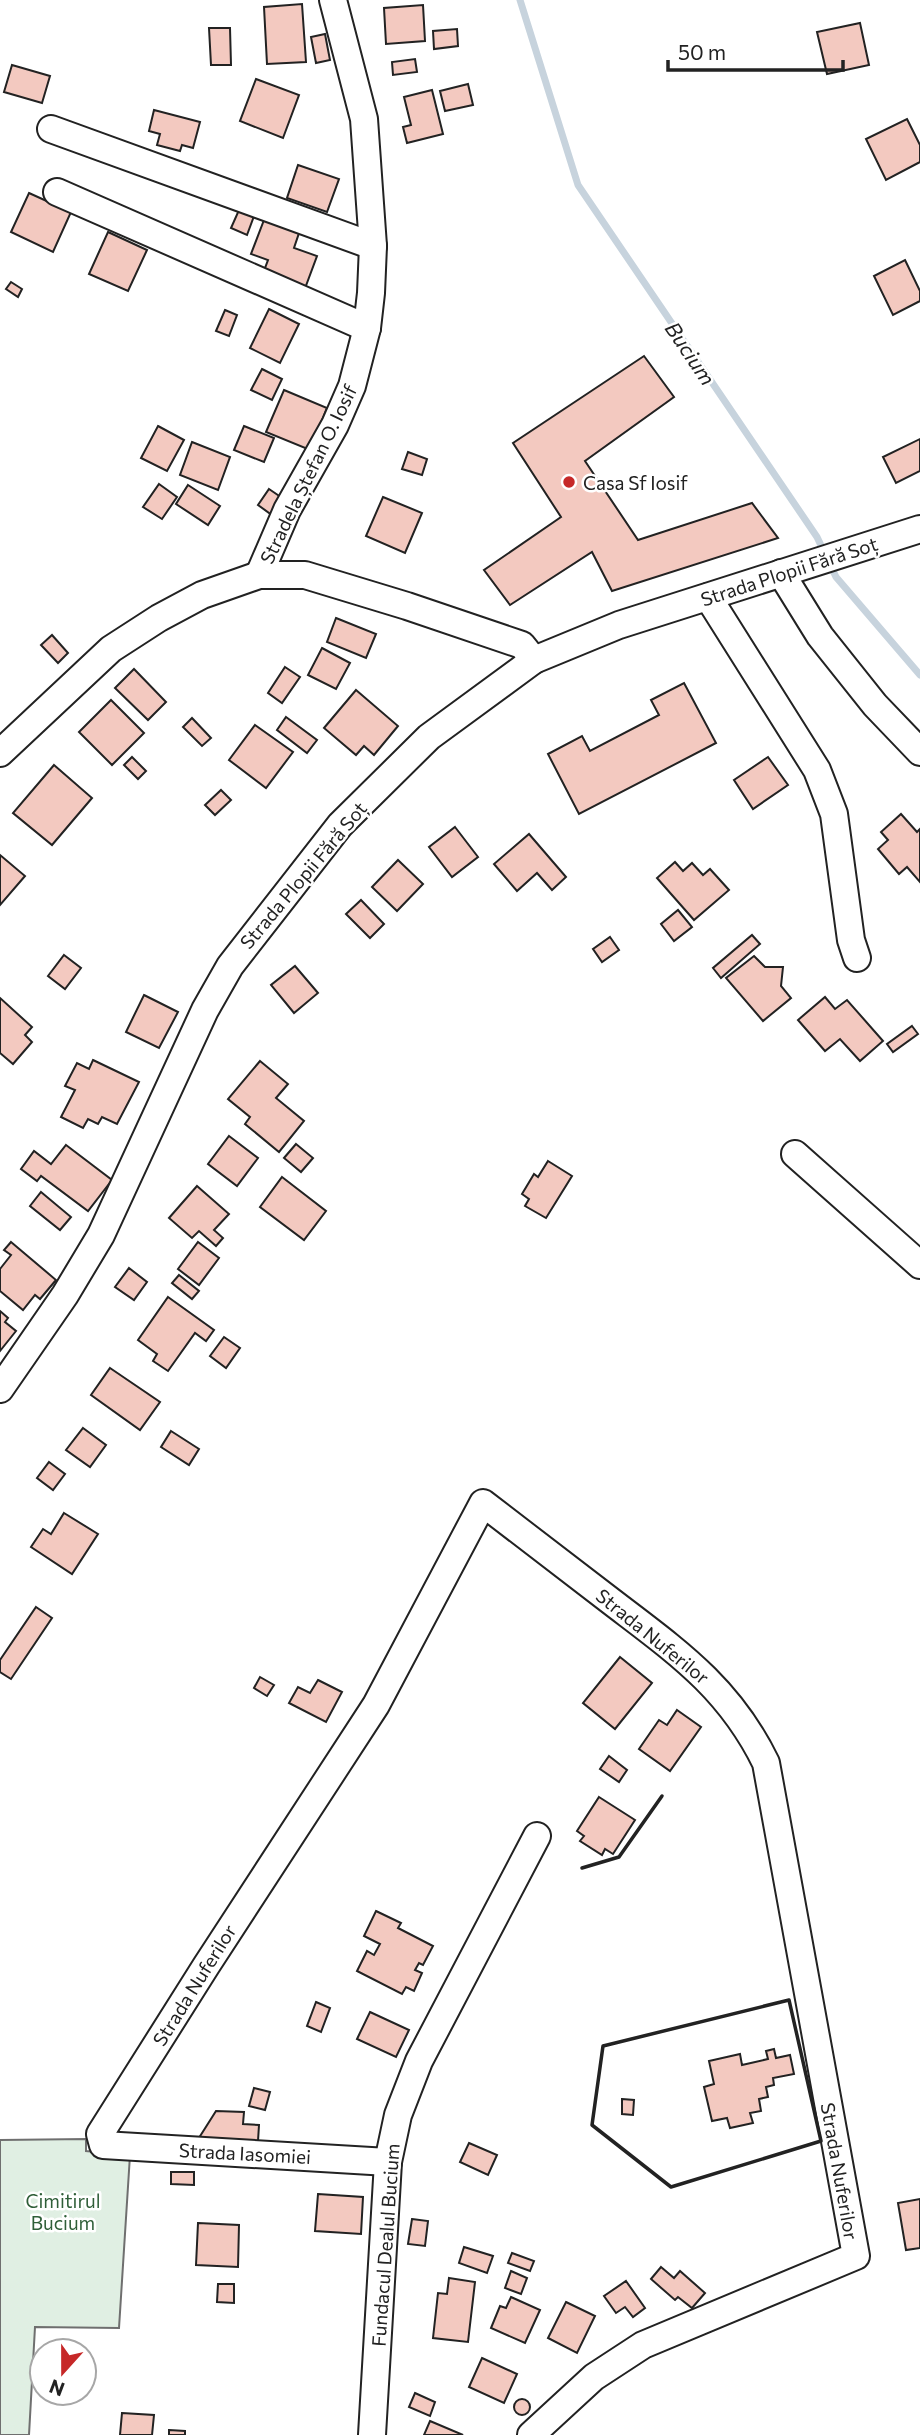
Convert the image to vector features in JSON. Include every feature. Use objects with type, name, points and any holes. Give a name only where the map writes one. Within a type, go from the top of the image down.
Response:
[{"type":"street","name":"Stradela Ștefan O. Iosif","points":[[259,575],[287,510],[335,425],[352,386],[367,328],[373,246],[364,119],[333,0]]},
{"type":"street","points":[[51,129],[373,246]]},
{"type":"street","points":[[57,192],[367,328]]},
{"type":"street","name":"Strada Plopii Fără Soț","points":[[0,1389],[65,1295],[101,1235],[205,1010],[230,966],[271,911],[350,815],[429,737],[534,660],[619,625],[920,529]]},
{"type":"street","points":[[781,573],[820,636],[875,705],[920,752]]},
{"type":"street","points":[[0,753],[111,649],[159,618],[202,595],[259,575],[305,575],[349,587],[522,645],[534,660]]},
{"type":"street","points":[[708,597],[817,771],[834,814],[851,940],[857,958]]},
{"type":"street","points":[[795,1154],[920,1265]]},
{"type":"street","name":"Strada Nuferilor","points":[[103,2145],[100,2133],[376,1705],[483,1503],[687,1659],[718,1689],[751,1732],[766,1763],[856,2256],[643,2345],[594,2377],[531,2435]]},
{"type":"street","name":"Fundacul Dealul Bucium","points":[[372,2435],[388,2162],[398,2115],[419,2061],[537,1836]]},
{"type":"street","name":"Strada Iasomiei","points":[[103,2145],[388,2162]]},
{"type":"green space","name":"Cimitirul Bucium","points":[[86,2139],[86,2151],[130,2155],[119,2328],[35,2327],[34,2337],[28,2337],[29,2435],[0,2435],[0,2140]]},
{"type":"building","points":[[302,4],[306,62],[267,64],[264,7]]},
{"type":"building","points":[[423,5],[425,41],[386,44],[384,8]]},
{"type":"building","points":[[860,23],[869,65],[827,74],[817,32]]},
{"type":"building","points":[[209,28],[230,28],[231,65],[211,65]]},
{"type":"building","points":[[457,29],[458,46],[434,49],[433,31]]},
{"type":"building","points":[[325,34],[330,60],[316,63],[311,37]]},
{"type":"building","points":[[415,59],[417,72],[393,75],[392,62]]},
{"type":"building","points":[[12,65],[50,76],[42,103],[4,92]]},
{"type":"building","points":[[256,79],[299,95],[283,138],[240,121]]},
{"type":"building","points":[[468,84],[473,105],[445,111],[440,91]]},
{"type":"building","points":[[432,90],[443,134],[407,143],[403,127],[411,125],[404,97]]},
{"type":"building","points":[[154,110],[200,122],[193,148],[182,145],[180,151],[157,145],[160,134],[149,131]]},
{"type":"building","points":[[907,119],[920,145],[920,162],[886,180],[866,139]]},
{"type":"building","points":[[298,165],[339,179],[327,212],[287,198]]},
{"type":"building","points":[[29,193],[71,212],[53,252],[11,232]]},
{"type":"building","points":[[239,210],[254,216],[247,235],[231,228]]},
{"type":"building","points":[[264,220],[299,233],[294,248],[317,256],[304,291],[262,276],[268,260],[251,254]]},
{"type":"building","points":[[108,232],[147,250],[128,291],[89,274]]},
{"type":"building","points":[[905,260],[920,291],[920,301],[893,315],[874,276]]},
{"type":"building","points":[[11,282],[22,289],[18,297],[6,289]]},
{"type":"building","points":[[269,309],[299,324],[280,363],[250,348]]},
{"type":"building","points":[[225,310],[237,315],[229,336],[216,331]]},
{"type":"building","name":"Casa Sf Iosif","points":[[644,356],[674,397],[585,461],[638,540],[752,503],[778,538],[612,591],[592,552],[510,605],[484,570],[561,517],[513,443]]},
{"type":"building","points":[[262,369],[282,379],[272,400],[251,390]]},
{"type":"building","points":[[284,390],[327,408],[310,450],[266,432]]},
{"type":"building","points":[[158,426],[184,440],[167,471],[141,458]]},
{"type":"building","points":[[244,426],[274,438],[264,462],[234,450]]},
{"type":"building","points":[[920,439],[920,471],[896,483],[883,457]]},
{"type":"building","points":[[192,442],[230,457],[218,490],[180,475]]},
{"type":"building","points":[[408,452],[427,459],[422,475],[402,469]]},
{"type":"building","points":[[159,484],[177,497],[162,519],[143,507]]},
{"type":"building","points":[[188,485],[220,506],[208,525],[176,504]]},
{"type":"building","points":[[269,489],[288,502],[276,518],[258,505]]},
{"type":"building","points":[[383,497],[422,513],[405,553],[366,536]]},
{"type":"building","points":[[336,618],[376,634],[366,658],[327,642]]},
{"type":"building","points":[[52,635],[68,653],[58,663],[41,645]]},
{"type":"building","points":[[322,648],[350,663],[336,689],[308,675]]},
{"type":"building","points":[[285,667],[300,677],[282,703],[268,693]]},
{"type":"building","points":[[134,669],[166,702],[148,720],[115,688]]},
{"type":"building","points":[[684,683],[716,743],[579,814],[548,754],[582,736],[590,751],[659,715],[651,700]]},
{"type":"building","points":[[356,690],[398,726],[374,755],[364,746],[356,755],[324,728]]},
{"type":"building","points":[[111,700],[144,733],[112,765],[79,732]]},
{"type":"building","points":[[286,717],[317,740],[307,753],[277,730]]},
{"type":"building","points":[[192,718],[211,738],[202,746],[183,727]]},
{"type":"building","points":[[255,725],[293,752],[266,788],[229,760]]},
{"type":"building","points":[[132,757],[146,771],[138,779],[124,765]]},
{"type":"building","points":[[768,757],[788,785],[753,809],[734,780]]},
{"type":"building","points":[[54,765],[92,798],[52,845],[13,813]]},
{"type":"building","points":[[221,790],[231,800],[215,815],[205,805]]},
{"type":"building","points":[[901,814],[917,832],[920,829],[920,882],[907,867],[899,874],[878,849],[888,840],[881,832]]},
{"type":"building","points":[[455,827],[478,857],[452,877],[429,847]]},
{"type":"building","points":[[529,834],[566,877],[552,890],[537,873],[517,891],[494,864]]},
{"type":"building","points":[[0,855],[25,876],[0,905]]},
{"type":"building","points":[[398,860],[423,884],[397,911],[372,887]]},
{"type":"building","points":[[675,862],[683,871],[692,863],[703,875],[710,869],[729,890],[694,920],[657,878]]},
{"type":"building","points":[[361,900],[384,924],[370,938],[346,914]]},
{"type":"building","points":[[678,910],[692,927],[674,941],[661,924]]},
{"type":"building","points":[[752,935],[760,944],[721,978],[713,968]]},
{"type":"building","points":[[610,937],[619,950],[602,962],[593,949]]},
{"type":"building","points":[[64,955],[81,968],[65,989],[48,976]]},
{"type":"building","points":[[754,956],[765,967],[783,967],[781,986],[791,998],[763,1021],[726,978]]},
{"type":"building","points":[[295,966],[318,993],[294,1013],[271,985]]},
{"type":"building","points":[[144,995],[178,1012],[159,1048],[126,1032]]},
{"type":"building","points":[[825,997],[835,1009],[847,1000],[883,1041],[860,1061],[840,1039],[825,1051],[798,1020]]},
{"type":"building","points":[[0,998],[32,1027],[25,1035],[32,1042],[13,1064],[0,1053]]},
{"type":"building","points":[[912,1026],[918,1034],[893,1052],[887,1044]]},
{"type":"building","points":[[93,1060],[139,1082],[117,1124],[102,1117],[98,1124],[88,1119],[83,1128],[61,1117],[75,1090],[65,1086],[77,1063],[89,1069]]},
{"type":"building","points":[[260,1061],[288,1084],[276,1098],[304,1121],[279,1152],[245,1124],[250,1117],[228,1099]]},
{"type":"building","points":[[229,1136],[258,1158],[237,1186],[208,1164]]},
{"type":"building","points":[[296,1144],[313,1158],[301,1172],[284,1158]]},
{"type":"building","points":[[66,1145],[112,1180],[88,1211],[41,1176],[37,1181],[21,1169],[34,1151],[51,1164]]},
{"type":"building","points":[[548,1161],[572,1176],[546,1218],[525,1206],[529,1199],[522,1194],[534,1174],[538,1177]]},
{"type":"building","points":[[282,1177],[326,1211],[304,1240],[260,1207]]},
{"type":"building","points":[[197,1186],[229,1214],[214,1230],[223,1238],[216,1246],[199,1231],[192,1238],[169,1218]]},
{"type":"building","points":[[41,1192],[71,1217],[60,1230],[30,1206]]},
{"type":"building","points":[[11,1242],[56,1280],[40,1299],[35,1295],[23,1310],[0,1291],[0,1269],[11,1255],[4,1250]]},
{"type":"building","points":[[198,1242],[219,1258],[199,1285],[178,1269]]},
{"type":"building","points":[[129,1268],[147,1282],[134,1300],[115,1287]]},
{"type":"building","points":[[179,1275],[199,1291],[192,1299],[172,1283]]},
{"type":"building","points":[[168,1297],[214,1330],[206,1341],[195,1333],[168,1371],[153,1361],[157,1354],[138,1340]]},
{"type":"building","points":[[0,1311],[8,1318],[5,1322],[16,1331],[0,1351]]},
{"type":"building","points":[[224,1337],[240,1348],[226,1368],[210,1356]]},
{"type":"building","points":[[110,1368],[160,1402],[140,1430],[91,1395]]},
{"type":"building","points":[[83,1428],[106,1445],[90,1467],[66,1450]]},
{"type":"building","points":[[171,1431],[199,1449],[189,1465],[161,1447]]},
{"type":"building","points":[[49,1462],[65,1474],[53,1490],[37,1478]]},
{"type":"building","points":[[64,1513],[98,1534],[72,1574],[31,1547],[43,1529],[51,1534]]},
{"type":"building","points":[[36,1607],[52,1618],[11,1679],[0,1672],[0,1660]]},
{"type":"building","points":[[620,1657],[652,1683],[615,1729],[583,1703]]},
{"type":"building","points":[[260,1677],[274,1685],[267,1696],[254,1688]]},
{"type":"building","points":[[318,1680],[342,1692],[326,1722],[289,1703],[298,1687],[310,1693]]},
{"type":"building","points":[[677,1710],[701,1727],[670,1771],[639,1749],[659,1720],[667,1725]]},
{"type":"building","points":[[609,1756],[627,1770],[619,1782],[600,1769]]},
{"type":"building","points":[[599,1797],[635,1820],[613,1854],[605,1849],[602,1855],[580,1841],[584,1836],[577,1831]]},
{"type":"building","points":[[376,1911],[401,1923],[398,1928],[433,1946],[423,1965],[419,1963],[415,1970],[422,1973],[414,1991],[406,1987],[402,1994],[357,1971],[367,1951],[374,1955],[380,1944],[364,1936]]},
{"type":"building","points":[[316,2002],[330,2008],[321,2032],[307,2026]]},
{"type":"building","points":[[370,2012],[409,2030],[396,2057],[357,2039]]},
{"type":"building","points":[[774,2049],[776,2058],[790,2055],[794,2074],[773,2078],[774,2085],[766,2087],[768,2097],[759,2099],[761,2111],[750,2113],[753,2123],[730,2128],[727,2118],[712,2121],[704,2087],[714,2084],[709,2061],[740,2054],[742,2065],[768,2059],[766,2051]]},
{"type":"building","points":[[254,2088],[270,2092],[265,2110],[249,2106]]},
{"type":"building","points":[[622,2099],[634,2100],[633,2115],[622,2114]]},
{"type":"building","points":[[216,2111],[244,2112],[243,2124],[259,2125],[258,2141],[197,2141]]},
{"type":"building","points":[[469,2143],[497,2155],[488,2175],[460,2162]]},
{"type":"building","points":[[171,2172],[194,2172],[194,2185],[171,2184]]},
{"type":"building","points":[[318,2194],[363,2197],[361,2234],[315,2231]]},
{"type":"building","points":[[920,2199],[920,2248],[906,2250],[898,2203]]},
{"type":"building","points":[[412,2219],[428,2221],[425,2246],[408,2244]]},
{"type":"building","points":[[198,2223],[239,2225],[238,2267],[196,2265]]},
{"type":"building","points":[[464,2247],[493,2256],[487,2273],[459,2263]]},
{"type":"building","points":[[512,2253],[534,2261],[530,2271],[508,2263]]},
{"type":"building","points":[[661,2267],[674,2278],[680,2271],[705,2293],[692,2308],[678,2297],[675,2300],[651,2279]]},
{"type":"building","points":[[511,2271],[527,2278],[521,2294],[505,2288]]},
{"type":"building","points":[[449,2278],[475,2282],[468,2342],[433,2338],[438,2293],[447,2294]]},
{"type":"building","points":[[626,2281],[645,2308],[633,2317],[625,2307],[616,2313],[604,2296]]},
{"type":"building","points":[[218,2284],[234,2284],[234,2303],[217,2302]]},
{"type":"building","points":[[511,2297],[540,2310],[525,2343],[491,2328],[500,2306],[506,2308]]},
{"type":"building","points":[[566,2302],[595,2316],[577,2353],[548,2338]]},
{"type":"building","points":[[482,2358],[517,2374],[504,2403],[469,2387]]},
{"type":"building","points":[[415,2393],[435,2402],[430,2416],[409,2407]]},
{"type":"building","points":[[522,2399],[528,2401],[528,2413],[522,2415],[516,2413],[514,2407],[516,2401]]},
{"type":"building","points":[[122,2413],[154,2415],[152,2435],[120,2435]]},
{"type":"building","points":[[430,2421],[463,2435],[424,2435]]},
{"type":"building","points":[[169,2430],[185,2431],[185,2435],[169,2435]]},
{"type":"waterway","name":"Bucium","points":[[520,0],[578,185],[817,537],[836,577],[920,675]]},
{"type":"wall","points":[[582,1868],[619,1857],[662,1796]]},
{"type":"wall","points":[[789,2000],[821,2141],[671,2187],[592,2125],[603,2046],[789,2000]]},
{"type":"place","name":"Casa Sf Iosif","points":[[569,482]]}]
